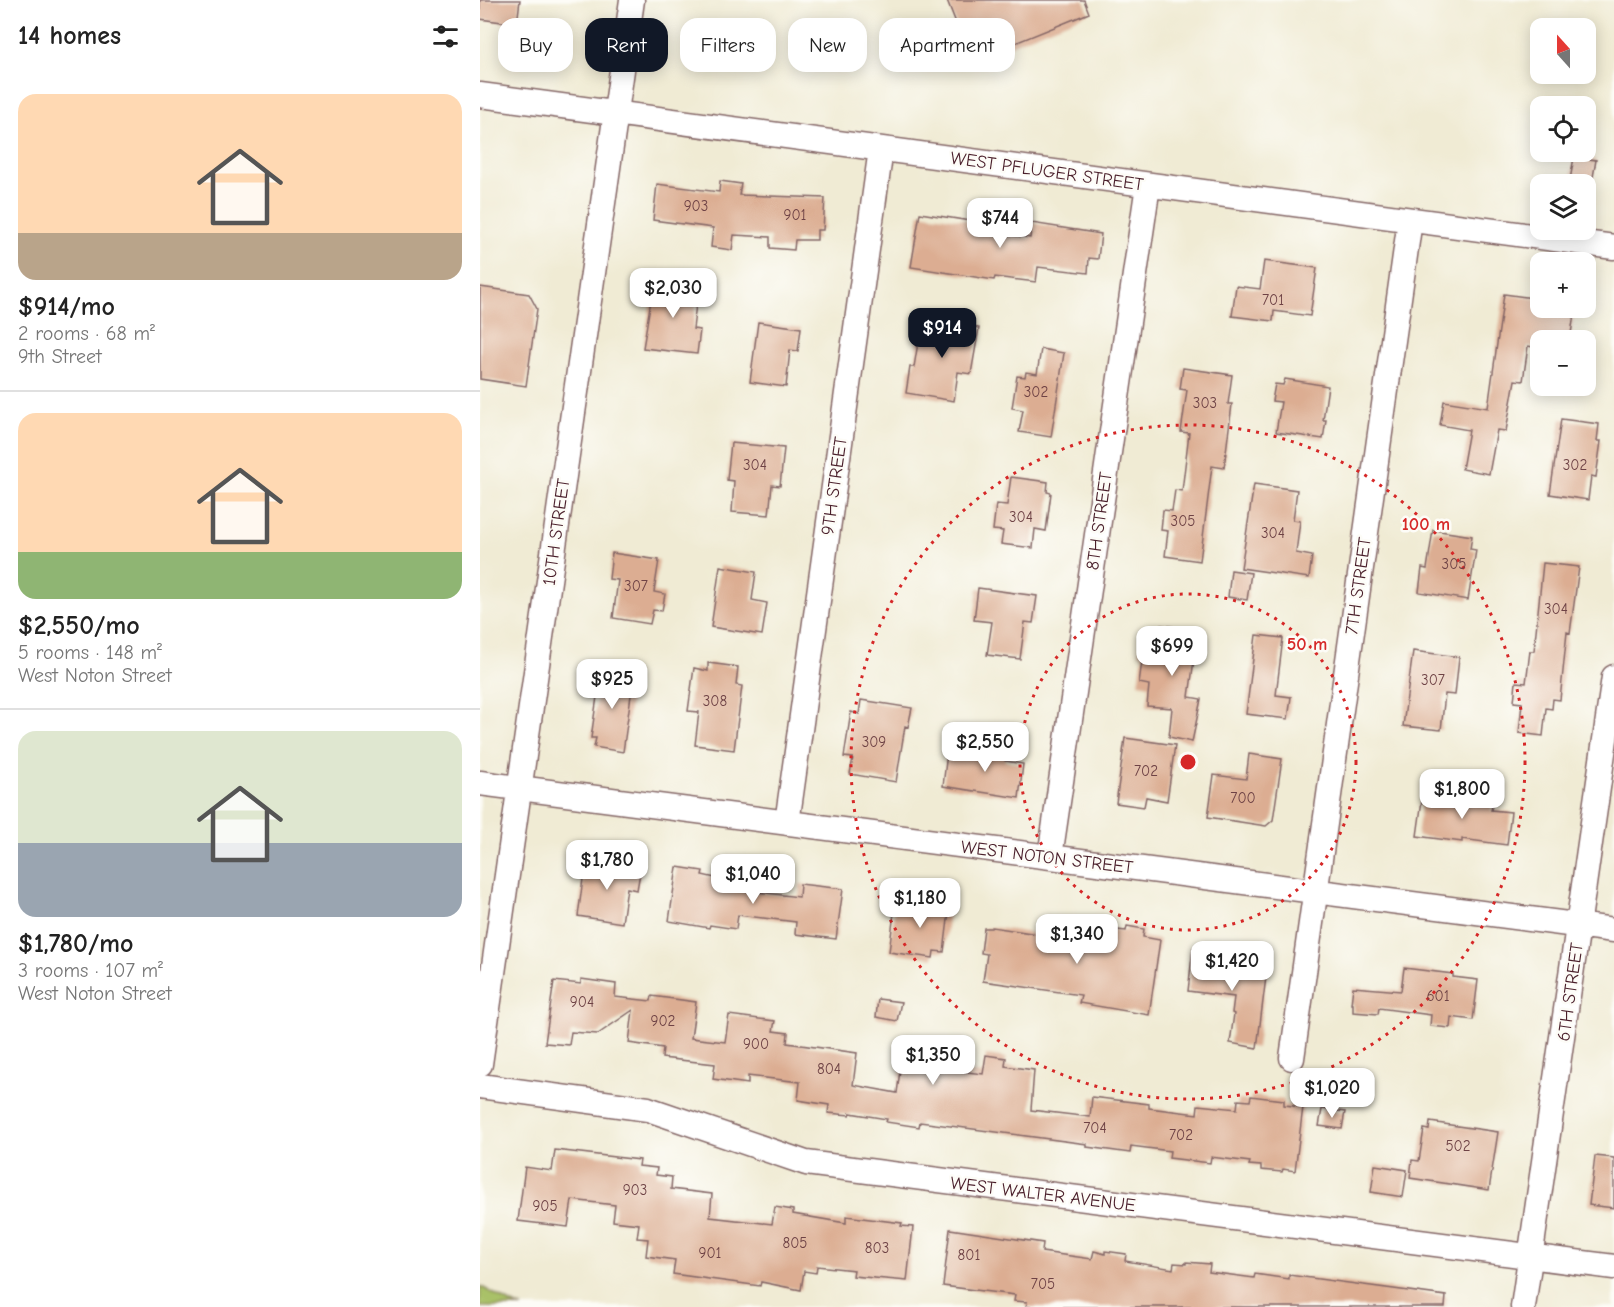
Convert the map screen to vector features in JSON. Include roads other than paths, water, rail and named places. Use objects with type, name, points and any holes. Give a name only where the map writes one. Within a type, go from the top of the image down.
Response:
[{"type":"street","name":"10TH STREET","points":[[480,1064],[632,0]]},
{"type":"street","name":"WEST PFLUGER STREET","points":[[480,95],[1614,247]]},
{"type":"street","name":"9TH STREET","points":[[787,823],[881,149]]},
{"type":"street","name":"8TH STREET","points":[[1050,857],[1148,184]]},
{"type":"street","name":"7TH STREET","points":[[1292,1058],[1410,220]]},
{"type":"street","name":"6TH STREET","points":[[1523,1307],[1614,677]]},
{"type":"street","name":"WEST NOTON STREET","points":[[480,783],[1614,930]]},
{"type":"street","name":"WEST WALTER AVENUE","points":[[480,1086],[648,1108],[806,1163],[1614,1267]]}]
